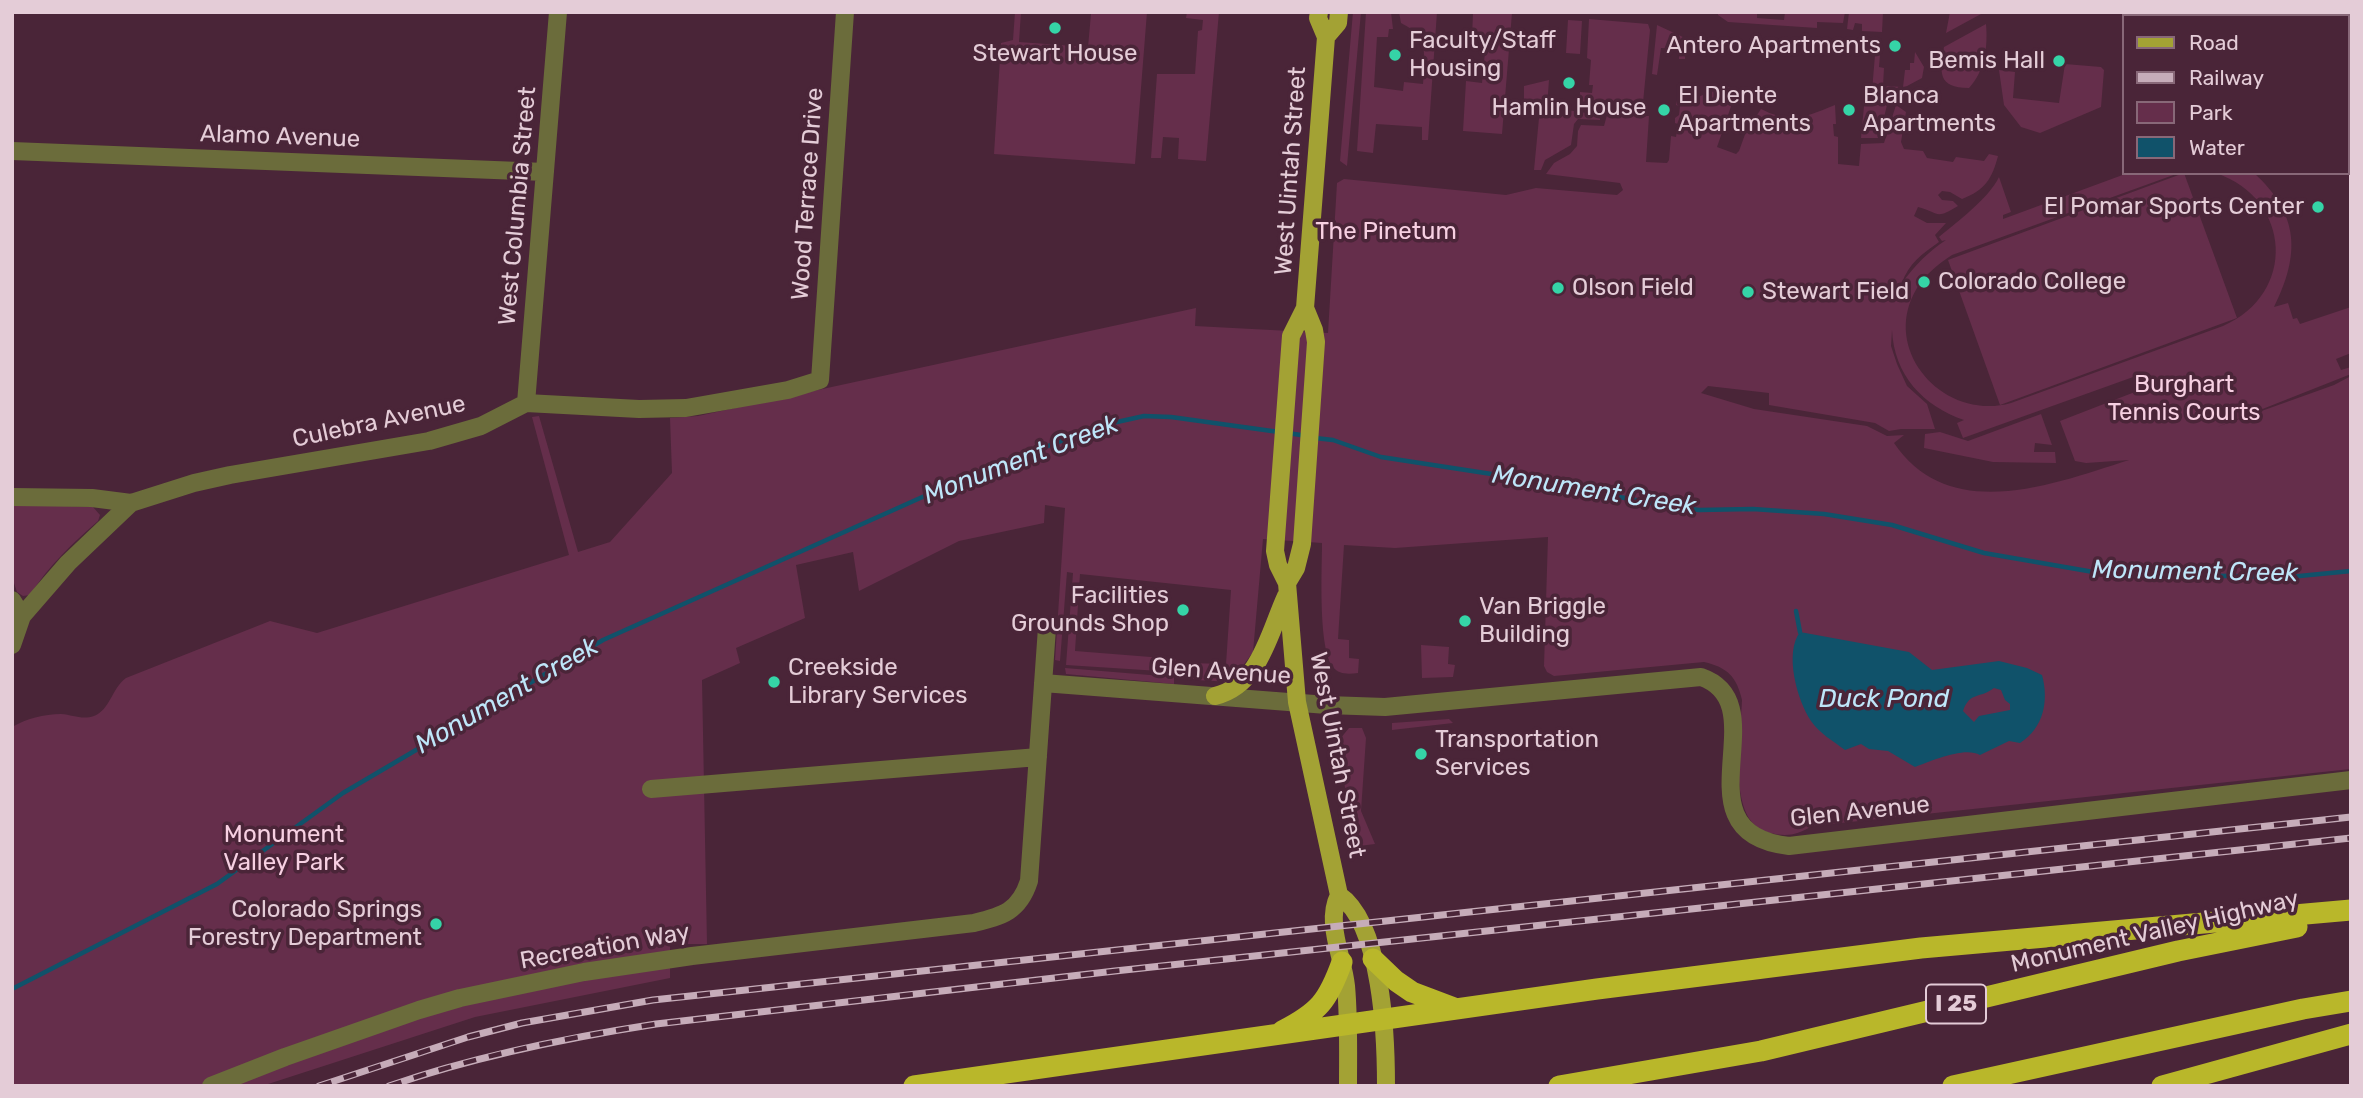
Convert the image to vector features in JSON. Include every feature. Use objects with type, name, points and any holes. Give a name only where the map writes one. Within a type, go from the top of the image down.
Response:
[{"type":"highway","points":[[914,1086],[1597,989],[1921,947],[2351,910]]},
{"type":"highway","name":"Monument Valley Highway","points":[[1559,1086],[1761,1051],[2178,951],[2351,916]]},
{"type":"highway","points":[[1373,958],[1396,981],[1412,992],[1458,1010]]},
{"type":"highway","points":[[1274,1035],[1320,1007],[1332,988],[1342,962]]},
{"type":"highway","points":[[1953,1086],[2302,1009],[2351,1001]]},
{"type":"highway","points":[[2162,1086],[2351,1034]]},
{"type":"main road","name":"West Uintah Street","points":[[1319,12],[1318,18],[1326,37],[1305,307],[1293,328],[1275,543],[1278,565],[1288,588],[1297,702],[1339,895],[1333,920],[1342,962],[1349,1026],[1348,1086]]},
{"type":"main road","name":"West Uintah Street","points":[[1326,37],[1338,23],[1339,12]]},
{"type":"main road","name":"West Uintah Street","points":[[1288,588],[1302,544],[1314,360],[1314,330],[1305,307]]},
{"type":"main road","points":[[1215,696],[1233,690],[1248,678],[1257,664],[1288,588]]},
{"type":"main road","name":"West Uintah Street","points":[[1339,895],[1347,900],[1361,921],[1373,958],[1384,1021],[1386,1086]]},
{"type":"street","name":"West Columbia Street","points":[[526,403],[558,12]]},
{"type":"street","name":"Wood Terrace Drive","points":[[526,403],[639,409],[686,408],[765,394],[820,380],[845,12]]},
{"type":"street","name":"Alamo Avenue","points":[[12,151],[545,172]]},
{"type":"street","name":"Culebra Avenue","points":[[12,645],[22,616],[68,563],[131,503],[230,475],[429,441],[481,426],[526,403]]},
{"type":"street","points":[[12,497],[92,498],[131,503]]},
{"type":"street","points":[[12,600],[22,616]]},
{"type":"street","points":[[651,789],[1038,757],[1047,628]]},
{"type":"street","name":"Glen Avenue","points":[[1043,683],[1297,702],[1403,706],[1701,677],[1722,688],[1731,704],[1730,797],[1737,818],[1744,828],[1762,841],[1789,846],[2351,780]]},
{"type":"street","name":"Recreation Way","points":[[211,1086],[297,1052],[460,998],[584,972],[676,958],[974,923],[1005,914],[1024,895],[1029,881],[1038,757]]},
{"type":"green space","points":[[1015,12],[1021,12],[1019,42],[1088,47],[1091,14],[1079,12],[1147,12],[1135,164],[994,154],[1001,43],[1013,40]]},
{"type":"green space","points":[[1187,12],[1219,12],[1206,161],[1178,159],[1179,138],[1163,137],[1161,158],[1151,158],[1157,74],[1195,74],[1198,31],[1202,30],[1203,20],[1186,18]]},
{"type":"green space","points":[[1353,12],[1361,12],[1347,166],[1340,161]]},
{"type":"green space","points":[[1366,12],[1391,12],[1393,29],[1389,29],[1388,37],[1377,37],[1374,87],[1403,91],[1404,82],[1423,84],[1424,71],[1413,70],[1424,59],[1424,52],[1419,37],[1401,23],[1399,12],[1437,12],[1428,140],[1422,140],[1422,127],[1376,124],[1373,153],[1357,151]]},
{"type":"green space","points":[[1473,12],[1512,13],[1502,134],[1463,131],[1466,81],[1482,83],[1486,41],[1472,39]]},
{"type":"green space","points":[[1718,12],[1757,12],[1757,18],[1784,20],[1785,12],[1845,12],[1843,23],[1817,22],[1817,28],[1728,22],[1718,15]]},
{"type":"green space","points":[[1849,12],[1883,12],[1882,32],[1862,31],[1862,24],[1855,23],[1853,30],[1847,29]]},
{"type":"green space","points":[[1950,12],[1980,12],[1981,14],[1946,33]]},
{"type":"green space","points":[[1589,19],[1648,24],[1650,30],[1642,113],[1579,107],[1580,92],[1592,93],[1593,85],[1589,85],[1591,60],[1587,58]]},
{"type":"green space","points":[[1568,20],[1582,21],[1580,54],[1566,53]]},
{"type":"green space","points":[[1986,24],[1986,49],[1979,74],[1969,88],[1946,82],[1942,71],[1944,47]]},
{"type":"green space","points":[[1657,25],[1685,38],[1685,59],[1679,59],[1679,49],[1661,48],[1657,75],[1652,74]]},
{"type":"green space","points":[[1915,52],[1924,67],[1922,78],[1894,93],[1872,91],[1875,55],[1880,55],[1879,67],[1884,68],[1883,86],[1903,87],[1905,70],[1910,70],[1910,63],[1914,63]]},
{"type":"green space","points":[[2065,64],[2101,67],[2104,70],[2101,107],[2040,133],[2021,127],[2004,105],[1999,70],[2015,72],[2013,98],[2059,103]]},
{"type":"green space","points":[[1549,80],[1547,107],[1600,115],[1600,120],[1578,119],[1574,124],[1571,145],[1545,160],[1541,170],[1534,170],[1539,118],[1524,101],[1524,86]]},
{"type":"green space","name":"Monument Valley Park","points":[[1725,86],[1737,89],[1717,147],[1736,154],[1747,129],[1751,130],[1761,109],[1771,114],[1798,117],[1835,105],[1836,124],[1833,124],[1834,136],[1838,137],[1838,164],[1859,166],[1861,144],[1884,143],[1896,105],[1906,112],[1901,142],[1904,149],[1923,151],[1927,158],[1953,162],[1956,157],[1984,161],[1989,154],[1998,156],[1990,177],[1976,192],[1962,199],[1950,192],[1942,191],[1938,195],[1942,200],[1953,201],[1958,206],[1941,214],[1918,207],[1914,216],[1927,223],[1946,223],[1935,235],[1939,242],[1912,265],[1902,283],[1922,259],[1946,240],[1942,241],[1939,237],[1980,201],[1999,177],[2011,212],[2003,215],[2003,219],[2123,175],[2173,175],[1952,255],[1924,278],[1907,312],[1906,335],[1912,357],[1925,376],[1942,391],[1963,402],[1986,406],[2011,403],[2223,326],[2247,311],[2264,292],[2273,270],[2276,247],[2271,224],[2260,203],[2241,186],[2220,175],[2256,175],[2280,204],[2291,236],[2288,270],[2274,307],[2288,303],[2293,319],[2297,318],[2300,324],[2351,307],[2351,353],[2336,359],[2341,370],[2351,367],[2351,374],[2217,427],[2334,385],[2351,376],[2351,769],[1812,826],[1792,834],[1770,833],[1756,826],[1747,813],[1741,796],[1739,755],[1742,700],[1734,679],[1725,670],[1704,662],[1554,676],[1547,672],[1544,666],[1548,537],[1395,548],[1344,545],[1338,639],[1349,640],[1349,658],[1359,659],[1358,673],[1348,674],[1333,667],[1325,644],[1322,543],[1263,539],[1253,652],[1231,682],[1196,680],[1187,676],[1187,663],[1226,664],[1231,590],[1080,574],[1075,651],[1176,659],[1175,672],[1066,665],[1073,573],[1067,572],[1060,661],[1055,660],[1065,508],[1045,505],[1044,523],[959,541],[859,591],[853,552],[796,565],[805,618],[736,648],[740,663],[702,680],[707,944],[670,944],[670,978],[475,1017],[262,1086],[12,1086],[12,727],[29,719],[48,715],[85,718],[94,716],[104,709],[117,687],[126,678],[270,621],[317,633],[569,555],[532,417],[539,416],[578,552],[610,542],[672,473],[670,418],[698,416],[1196,308],[1195,326],[1328,333],[1337,183],[1344,179],[1506,195],[1536,188],[1617,195],[1623,190],[1620,183],[1546,174],[1554,163],[1570,154],[1577,146],[1581,125],[1604,126],[1607,115],[1649,116],[1646,162],[1667,163],[1671,136],[1676,137],[1678,124],[1675,123],[1675,118],[1679,115],[1680,106],[1676,105],[1677,100],[1693,99]],"holes":[[[1892,330],[1898,361],[1913,387],[1924,397],[1949,414],[1964,420],[1957,423],[1963,438],[2136,376],[2140,390],[2060,421],[2075,461],[2086,463],[2129,460],[2036,487],[1973,491],[1943,484],[1917,468],[1894,443],[1904,435],[1887,436],[1867,426],[1754,409],[1701,393],[1708,386],[1769,393],[1769,405],[1875,423],[1889,431],[1935,429],[1927,404],[1907,386],[1897,364],[1891,346]]]},
{"type":"green space","points":[[1887,105],[1879,138],[1861,138],[1864,106]]},
{"type":"green space","points":[[2185,175],[2237,318],[2000,405],[1948,260]]},
{"type":"green space","points":[[2041,414],[2052,445],[2035,443],[2034,452],[2055,452],[2056,463],[1993,462],[1924,448],[1925,434],[1940,432],[1968,441]]},
{"type":"green space","points":[[12,504],[93,507],[100,515],[98,521],[53,564],[30,595],[23,596],[17,592],[12,577]]},
{"type":"green space","points":[[1421,645],[1449,647],[1448,664],[1455,665],[1453,677],[1422,678]]},
{"type":"green space","points":[[1065,668],[1174,677],[1174,684],[1066,674]]},
{"type":"green space","points":[[1449,719],[1453,723],[1392,730],[1392,723]]},
{"type":"green space","points":[[1349,728],[1362,728],[1366,738],[1361,811],[1375,844],[1359,846],[1335,745]]},
{"type":"water","name":"Duck Pond","points":[[1800,632],[1909,652],[1932,670],[1999,661],[2027,668],[2042,675],[2045,694],[2043,713],[2035,730],[2020,743],[2009,741],[1980,755],[1957,753],[1915,767],[1888,751],[1869,749],[1861,744],[1845,750],[1826,737],[1806,712],[1794,677],[1795,641]],"holes":[[[1994,688],[2001,690],[2010,704],[2010,710],[1979,716],[1974,722],[1963,711],[1972,698]]]},
{"type":"waterway","name":"Monument Creek","points":[[12,989],[217,884],[343,793],[603,640],[985,469],[1108,424],[1144,416],[1171,417],[1279,432]]},
{"type":"waterway","name":"Monument Creek","points":[[1288,433],[1307,436]]},
{"type":"waterway","name":"Monument Creek","points":[[1315,438],[1333,440],[1381,457],[1511,477],[1668,506],[1699,510],[1753,509],[1824,514],[1892,525],[1984,553],[2105,574],[2289,577],[2351,571]]},
{"type":"waterway","points":[[1796,611],[1800,632]]},
{"type":"railway","points":[[319,1086],[468,1037],[522,1023],[653,1000],[2351,817]]},
{"type":"railway","points":[[389,1086],[521,1049],[656,1024],[1115,971],[2351,838]]},
{"type":"place","name":"Stewart House","points":[[1055,28]]},
{"type":"place","name":"Antero Apartments","points":[[1895,46]]},
{"type":"place","name":"Faculty/Staff Housing","points":[[1395,55]]},
{"type":"place","name":"Bemis Hall","points":[[2059,61]]},
{"type":"place","name":"Hamlin House","points":[[1569,83]]},
{"type":"place","name":"El Diente Apartments","points":[[1664,110]]},
{"type":"place","name":"Blanca Apartments","points":[[1849,110]]},
{"type":"place","name":"El Pomar Sports Center","points":[[2318,207]]},
{"type":"place","name":"Colorado College","points":[[1924,282]]},
{"type":"place","name":"Olson Field","points":[[1558,288]]},
{"type":"place","name":"Stewart Field","points":[[1748,292]]},
{"type":"place","name":"Facilities Grounds Shop","points":[[1183,610]]},
{"type":"place","name":"Van Briggle Building","points":[[1465,621]]},
{"type":"place","name":"Creekside Library Services","points":[[774,682]]},
{"type":"place","name":"Transportation Services","points":[[1421,754]]},
{"type":"place","name":"Colorado Springs Forestry Department","points":[[436,924]]},
{"type":"park label","name":"The Pinetum","points":[[1386,232]]},
{"type":"park label","name":"Burghart Tennis Courts","points":[[2184,399]]}]
